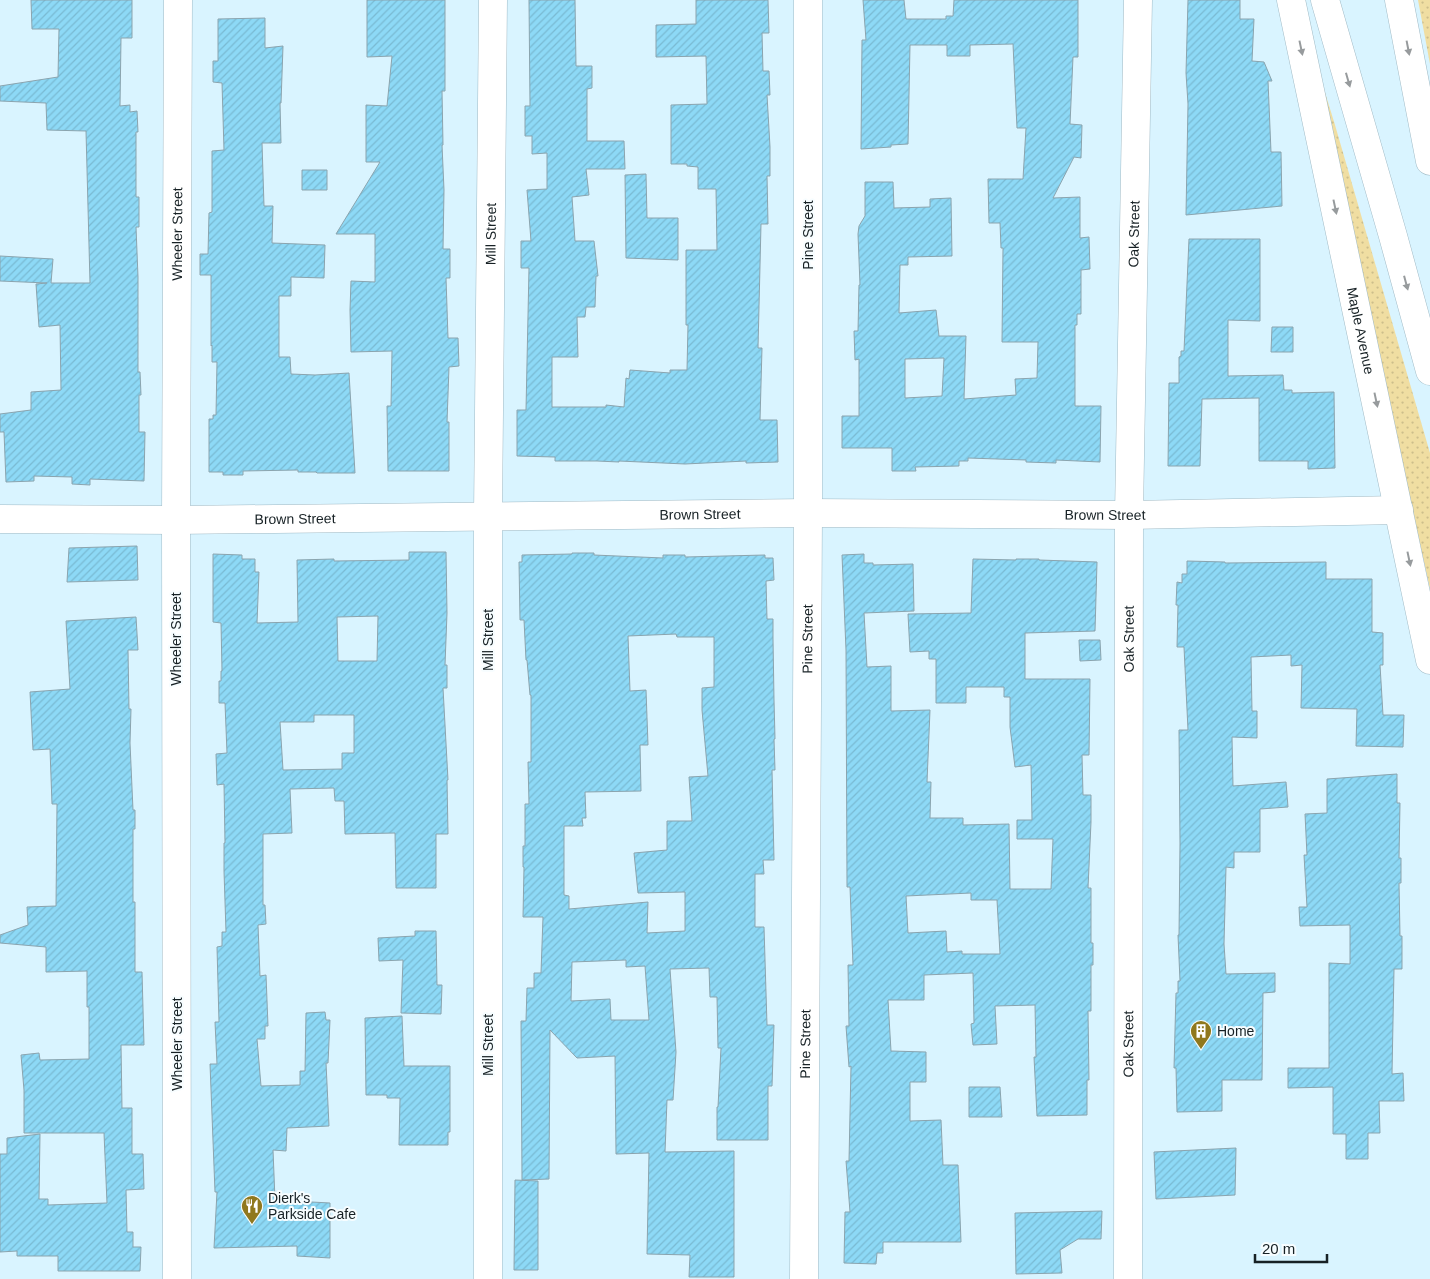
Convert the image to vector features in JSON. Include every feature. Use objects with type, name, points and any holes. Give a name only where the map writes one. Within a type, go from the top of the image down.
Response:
[{"type":"main road","name":"Wheeler Street","points":[[178,0],[176,520],[178,1279]]},
{"type":"main road","name":"Mill Street","points":[[488,1279],[488,515],[493,0]]},
{"type":"main road","name":"Pine Street","points":[[804,1279],[808,513],[808,0]]},
{"type":"main road","name":"Oak Street","points":[[1128,1279],[1129,515],[1138,0]]},
{"type":"main road","name":"Maple Avenue","points":[[1291,0],[1430,660]]},
{"type":"main road","points":[[1325,0],[1430,371]]},
{"type":"main road","points":[[1399,0],[1430,161]]},
{"type":"main road","name":"Brown Street","points":[[0,519],[176,520],[488,515],[808,513],[1129,515],[1399,510]]},
{"type":"shaded area","points":[[1418,0],[1430,0],[1430,64]]},
{"type":"shaded area","points":[[1303,21],[1430,453],[1430,589]]},
{"type":"building","points":[[31,0],[132,0],[132,38],[121,38],[120,106],[130,105],[130,112],[137,111],[136,197],[139,197],[139,227],[136,227],[138,372],[140,372],[141,395],[139,395],[139,432],[145,432],[144,481],[90,479],[90,485],[72,484],[72,477],[34,476],[34,481],[6,482],[4,432],[0,432],[0,414],[31,410],[31,392],[61,390],[60,325],[39,327],[36,284],[47,283],[0,281],[0,256],[53,259],[51,283],[90,283],[86,131],[47,130],[46,103],[0,101],[0,86],[58,77],[59,29],[32,29]]},
{"type":"building","points":[[367,0],[445,0],[445,91],[442,91],[443,249],[450,249],[450,278],[446,278],[448,338],[458,338],[459,366],[449,367],[447,422],[449,422],[449,471],[388,471],[387,406],[391,406],[392,351],[351,352],[351,281],[375,282],[375,234],[336,234],[380,162],[366,162],[366,105],[387,106],[392,56],[367,57]]},
{"type":"building","points":[[529,0],[575,0],[576,66],[592,66],[592,88],[587,89],[587,141],[624,141],[625,169],[586,169],[589,195],[572,197],[575,241],[594,241],[598,276],[596,276],[595,307],[586,307],[585,317],[577,317],[578,357],[552,357],[552,407],[606,407],[606,405],[624,407],[626,378],[629,379],[630,370],[670,373],[670,370],[687,370],[686,250],[717,250],[716,189],[698,189],[698,167],[687,166],[687,164],[671,164],[671,105],[707,104],[706,56],[656,57],[656,25],[696,24],[696,0],[768,0],[769,33],[762,33],[763,71],[769,71],[770,95],[767,95],[770,176],[767,176],[768,224],[761,224],[758,348],[762,348],[760,420],[777,420],[778,462],[746,463],[746,461],[685,464],[555,461],[555,457],[517,456],[517,410],[526,410],[529,268],[521,268],[521,241],[531,241],[527,190],[547,189],[547,153],[532,154],[532,136],[525,136],[525,106],[530,106]]},
{"type":"building","points":[[863,0],[904,0],[906,19],[946,19],[946,16],[953,16],[954,0],[1078,0],[1078,57],[1073,57],[1070,124],[1082,125],[1081,158],[1074,157],[1053,198],[1080,197],[1080,238],[1089,237],[1090,269],[1081,270],[1081,314],[1077,314],[1077,325],[1075,325],[1075,406],[1101,406],[1100,462],[1056,460],[1056,463],[968,458],[968,461],[959,461],[959,466],[915,467],[916,471],[892,471],[892,448],[842,448],[842,416],[859,416],[859,359],[855,360],[854,331],[858,331],[860,285],[858,234],[859,226],[865,216],[865,182],[893,182],[894,208],[930,207],[930,199],[951,198],[952,256],[908,257],[908,265],[900,265],[899,313],[936,310],[939,336],[966,336],[964,399],[1016,395],[1015,379],[1037,378],[1038,342],[1002,342],[1003,248],[1001,248],[1000,223],[989,223],[988,179],[1023,179],[1026,128],[1017,128],[1013,44],[970,45],[970,56],[947,56],[947,45],[910,45],[908,144],[861,149],[862,40],[866,40]],"holes":[[[944,358],[942,396],[905,398],[905,359]]]},
{"type":"building","points":[[1188,0],[1240,0],[1240,19],[1254,19],[1252,61],[1264,62],[1272,81],[1268,81],[1271,152],[1281,152],[1282,206],[1186,215]]},
{"type":"building","points":[[265,18],[265,48],[283,46],[280,103],[281,143],[262,143],[264,206],[273,206],[272,243],[325,245],[324,278],[291,277],[291,296],[279,296],[279,357],[290,357],[291,374],[349,373],[355,473],[298,472],[298,470],[243,471],[243,475],[223,475],[223,472],[209,472],[209,419],[213,419],[213,415],[216,415],[217,362],[212,362],[211,275],[200,275],[200,254],[208,254],[209,213],[212,212],[212,151],[224,150],[222,83],[213,82],[213,61],[218,61],[218,19]]},
{"type":"building","points":[[302,170],[327,170],[327,190],[302,190]]},
{"type":"building","points":[[646,174],[647,218],[678,218],[678,260],[626,258],[625,175]]},
{"type":"building","points":[[1189,239],[1260,239],[1260,321],[1228,320],[1228,376],[1283,375],[1284,390],[1292,390],[1292,393],[1334,392],[1335,468],[1308,469],[1308,461],[1259,461],[1259,398],[1202,399],[1200,466],[1168,466],[1169,383],[1179,383],[1179,357],[1181,356],[1181,351],[1184,351]]},
{"type":"building","points":[[1272,327],[1293,327],[1293,352],[1271,352]]},
{"type":"building","points":[[137,546],[138,580],[67,582],[69,548]]},
{"type":"building","points":[[409,552],[446,552],[447,613],[445,665],[447,665],[447,688],[443,688],[448,780],[448,834],[436,834],[436,888],[396,888],[395,833],[345,834],[344,801],[335,801],[334,788],[290,789],[292,833],[263,834],[263,905],[265,905],[266,924],[258,925],[260,976],[266,975],[268,1026],[265,1026],[265,1039],[257,1039],[261,1086],[300,1085],[300,1071],[305,1071],[306,1013],[325,1012],[326,1020],[330,1020],[328,1063],[326,1063],[329,1126],[287,1128],[286,1151],[273,1150],[275,1200],[330,1203],[330,1258],[297,1256],[297,1246],[214,1248],[217,1192],[215,1192],[210,1064],[217,1064],[215,1022],[219,1022],[217,947],[222,946],[222,932],[226,932],[224,784],[217,785],[216,754],[227,753],[225,703],[219,703],[219,681],[221,681],[222,671],[221,623],[213,622],[213,554],[242,555],[242,559],[255,559],[255,572],[259,572],[257,623],[298,622],[297,560],[409,560]],"holes":[[[378,616],[377,661],[338,661],[337,617]],[[314,715],[354,715],[354,753],[342,753],[342,769],[283,770],[280,722],[314,722]]]},
{"type":"building","points":[[594,553],[594,555],[663,558],[663,555],[685,555],[685,557],[765,555],[765,558],[773,558],[774,580],[766,581],[767,619],[773,619],[775,770],[772,770],[774,860],[763,860],[764,874],[755,874],[755,927],[764,927],[767,1025],[774,1025],[772,1086],[768,1086],[768,1140],[717,1140],[721,1048],[718,1048],[717,997],[710,997],[709,968],[670,969],[676,1052],[673,1100],[667,1100],[665,1152],[734,1151],[734,1277],[689,1277],[690,1255],[647,1254],[649,1153],[616,1154],[615,1056],[577,1058],[550,1030],[549,1179],[522,1180],[521,1021],[526,1021],[527,988],[534,988],[534,973],[541,973],[543,917],[523,917],[523,846],[525,846],[525,804],[529,804],[528,762],[531,762],[531,695],[526,660],[524,620],[520,620],[519,562],[522,562],[522,555]],"holes":[[[676,634],[677,637],[714,637],[714,687],[702,688],[708,776],[689,777],[692,821],[667,821],[667,850],[634,853],[638,893],[685,892],[685,931],[647,933],[648,902],[569,909],[569,896],[564,895],[564,826],[583,826],[582,818],[586,818],[585,792],[641,791],[640,745],[648,745],[646,690],[630,691],[628,636]],[[626,960],[626,967],[645,966],[649,1020],[611,1020],[610,999],[571,1001],[572,962]]]},
{"type":"building","points":[[864,554],[864,563],[873,563],[873,565],[913,564],[914,611],[864,613],[867,667],[891,666],[891,711],[930,710],[927,782],[931,782],[930,818],[963,818],[963,825],[1009,824],[1010,889],[1051,889],[1053,839],[1017,839],[1017,820],[1032,820],[1031,765],[1015,767],[1010,727],[1010,697],[1004,697],[1004,687],[966,687],[966,703],[936,703],[936,659],[929,659],[929,651],[910,652],[908,614],[971,613],[973,559],[1039,559],[1097,562],[1095,631],[1025,633],[1025,679],[1090,679],[1089,755],[1082,755],[1083,795],[1091,795],[1088,888],[1091,888],[1093,965],[1091,965],[1091,1011],[1088,1011],[1089,1080],[1087,1080],[1087,1115],[1037,1116],[1034,1057],[1036,1057],[1035,1005],[995,1006],[997,1044],[973,1045],[971,1024],[974,1023],[973,973],[924,975],[924,1000],[888,1000],[891,1051],[926,1052],[926,1082],[910,1082],[910,1121],[941,1120],[943,1165],[958,1165],[961,1242],[883,1242],[883,1253],[877,1253],[876,1264],[844,1263],[845,1212],[850,1212],[846,1161],[849,1161],[851,1066],[849,1067],[846,1026],[849,1026],[848,965],[853,965],[850,887],[847,887],[846,650],[842,555]],"holes":[[[971,893],[971,900],[997,900],[1000,954],[962,954],[962,951],[947,952],[946,931],[908,933],[906,896]]]},
{"type":"building","points":[[1187,561],[1225,563],[1326,562],[1326,579],[1372,579],[1372,632],[1383,633],[1383,665],[1380,665],[1383,715],[1404,715],[1403,747],[1356,746],[1357,709],[1301,708],[1302,665],[1291,666],[1291,655],[1251,657],[1252,711],[1257,711],[1257,738],[1232,737],[1233,786],[1286,782],[1288,807],[1260,809],[1260,852],[1234,852],[1234,868],[1226,867],[1224,944],[1226,974],[1275,973],[1275,992],[1263,993],[1262,1080],[1222,1080],[1222,1111],[1177,1112],[1176,1068],[1174,1068],[1176,993],[1178,993],[1178,981],[1180,981],[1178,935],[1180,844],[1179,730],[1188,730],[1184,647],[1177,647],[1178,605],[1176,605],[1177,582],[1182,583],[1182,574],[1187,574]]},
{"type":"building","points":[[136,617],[138,650],[128,650],[129,709],[131,709],[130,743],[133,810],[135,810],[135,829],[133,829],[133,902],[135,902],[135,972],[142,972],[144,1045],[121,1045],[122,1108],[132,1108],[132,1154],[143,1154],[144,1189],[126,1190],[127,1232],[133,1232],[133,1247],[141,1247],[140,1271],[58,1271],[58,1256],[17,1256],[17,1251],[0,1252],[0,1154],[7,1154],[7,1138],[40,1134],[39,1199],[48,1199],[48,1205],[107,1203],[104,1133],[24,1133],[24,1090],[21,1055],[39,1053],[40,1060],[89,1059],[87,971],[46,972],[46,947],[0,943],[0,935],[28,925],[27,907],[56,906],[57,804],[52,804],[50,749],[33,750],[30,692],[70,689],[66,621]]},
{"type":"building","points":[[1079,640],[1100,640],[1101,660],[1080,661]]},
{"type":"building","points":[[1397,774],[1397,803],[1400,803],[1399,858],[1401,858],[1401,883],[1399,883],[1402,969],[1394,969],[1392,1074],[1403,1073],[1404,1101],[1379,1101],[1380,1133],[1368,1133],[1368,1159],[1346,1159],[1346,1134],[1333,1134],[1333,1087],[1288,1088],[1288,1068],[1329,1068],[1329,963],[1350,964],[1350,925],[1300,926],[1299,907],[1307,907],[1304,855],[1307,855],[1305,814],[1327,813],[1327,779]]},
{"type":"building","points":[[415,931],[436,931],[437,985],[442,985],[441,1014],[401,1013],[403,960],[379,961],[378,938],[415,936]]},
{"type":"building","points":[[402,1016],[404,1066],[450,1066],[450,1132],[448,1132],[448,1145],[399,1145],[400,1098],[387,1098],[387,1095],[366,1095],[365,1018]]},
{"type":"building","points":[[969,1087],[1000,1087],[1002,1117],[969,1117]]},
{"type":"building","points":[[1236,1148],[1235,1195],[1156,1199],[1154,1152]]},
{"type":"building","points":[[515,1180],[538,1181],[538,1270],[514,1270]]},
{"type":"building","points":[[1102,1211],[1101,1239],[1078,1239],[1060,1250],[1062,1273],[1016,1274],[1015,1213]]},
{"type":"place","name":"Home","points":[[1201,1050]]},
{"type":"place","name":"Dierk's Parkside Cafe","points":[[252,1225]]}]
